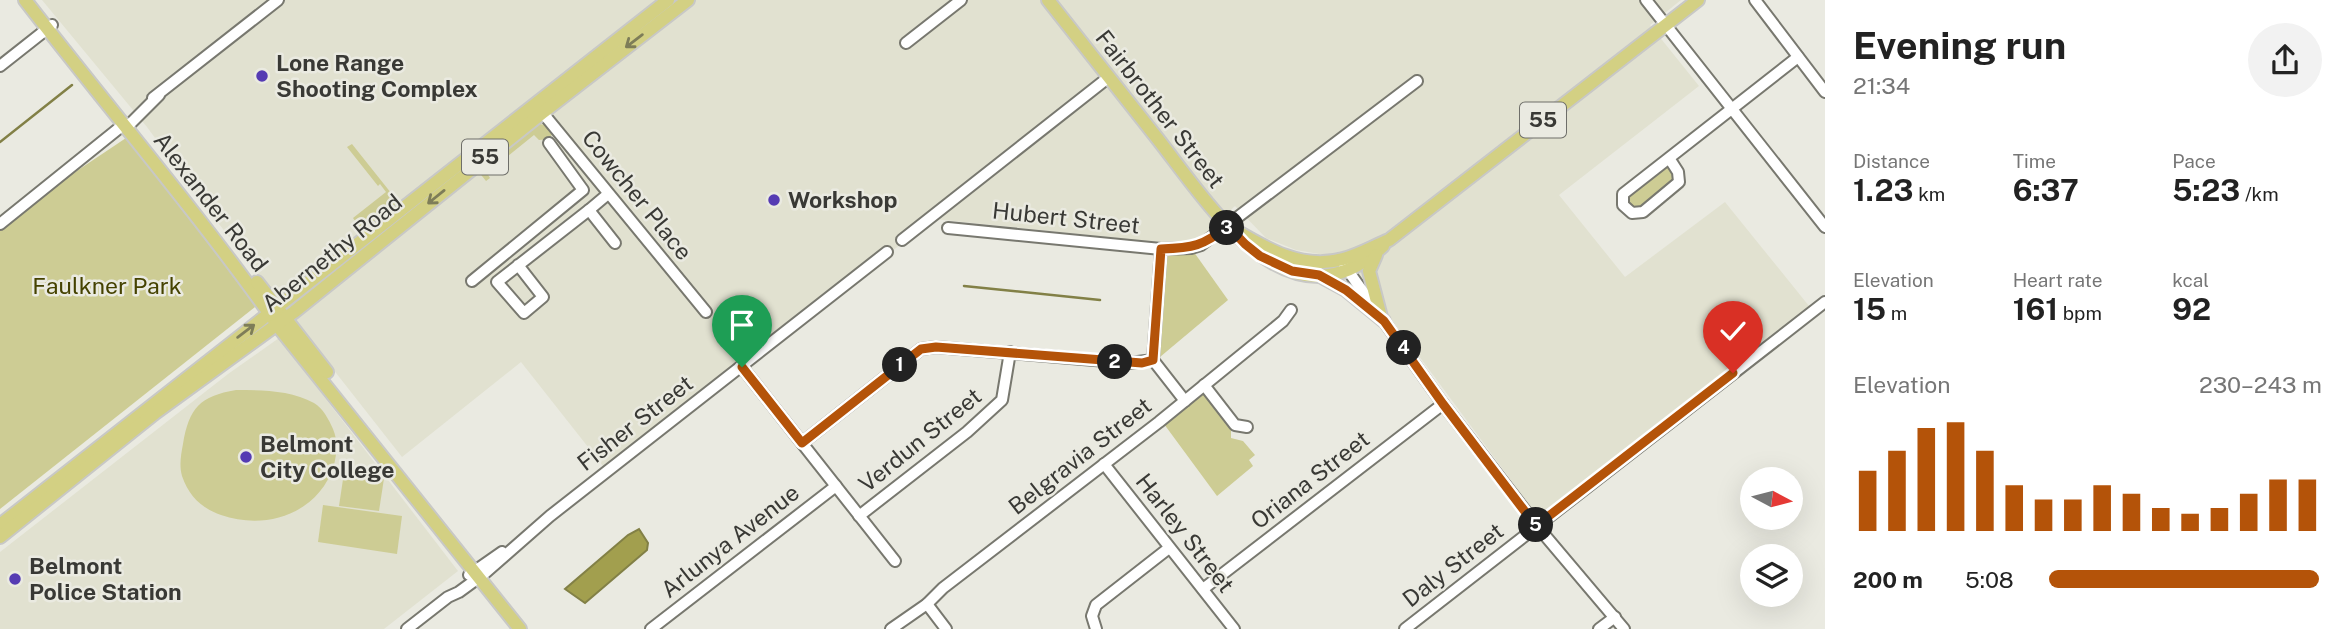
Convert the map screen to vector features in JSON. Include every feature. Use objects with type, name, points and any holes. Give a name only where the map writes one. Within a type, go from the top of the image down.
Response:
[{"type":"main road","name":"Alexander Road","points":[[25,0],[127,122],[277,316],[528,629]]},
{"type":"main road","name":"Alexander Road","points":[[34,0],[49,27]]},
{"type":"main road","name":"Abernethy Road","points":[[0,537],[538,108],[668,0]]},
{"type":"main road","name":"Abernethy Road","points":[[538,108],[688,0]]},
{"type":"main road","name":"Fairbrother Street","points":[[1048,0],[1209,206],[1260,256],[1292,271],[1336,275],[1344,265],[1363,264],[1389,240]]},
{"type":"main road","name":"55","points":[[1228,226],[1290,258],[1344,265],[1389,240],[1698,0]]},
{"type":"main road","points":[[1377,251],[1369,271],[1383,319]]},
{"type":"main road","points":[[1319,275],[1346,290],[1383,319]]},
{"type":"main road","name":"Abernethy Road","points":[[0,525],[277,316]]},
{"type":"main road","name":"Alexander Road","points":[[480,572],[520,629]]},
{"type":"street","points":[[0,224],[278,0]]},
{"type":"street","points":[[906,43],[961,0]]},
{"type":"street","points":[[1646,0],[1825,228]]},
{"type":"street","points":[[1755,0],[1825,92]]},
{"type":"street","points":[[0,66],[49,27]]},
{"type":"street","points":[[1669,158],[1678,172],[1679,182],[1643,212],[1632,213],[1623,205],[1623,194],[1798,57]]},
{"type":"street","points":[[902,240],[1109,77]]},
{"type":"street","name":"Hubert Street","points":[[948,228],[1161,249],[1201,245],[1417,80]]},
{"type":"street","name":"Cowcher Place","points":[[538,108],[706,312]]},
{"type":"street","points":[[549,143],[583,190]]},
{"type":"street","points":[[472,281],[596,179]]},
{"type":"street","points":[[518,265],[543,298],[524,313],[497,282],[518,265],[589,210],[608,194]]},
{"type":"street","points":[[589,210],[615,243]]},
{"type":"street","points":[[1161,249],[1153,360],[1185,401]]},
{"type":"street","name":"Fisher Street","points":[[407,629],[448,597],[459,592],[501,552],[509,550],[887,252]]},
{"type":"street","points":[[1344,265],[1443,404],[1536,526],[1624,629]]},
{"type":"street","name":"Daly Street","points":[[1405,629],[1825,303]]},
{"type":"street","name":"Belgravia Street","points":[[891,629],[927,604],[943,588],[1185,401],[1283,321],[1291,310]]},
{"type":"street","points":[[802,443],[921,349],[936,347],[1130,363],[1153,360]]},
{"type":"street","name":"Verdun Street","points":[[859,516],[967,432],[1002,400],[1007,383],[1010,352]]},
{"type":"street","points":[[742,367],[895,561]]},
{"type":"street","points":[[1204,385],[1239,429]]},
{"type":"street","name":"Oriana Street","points":[[1203,589],[1443,404]]},
{"type":"street","name":"Harley Street","points":[[1104,464],[1234,629]]},
{"type":"street","name":"Arlunya Avenue","points":[[651,629],[836,486]]},
{"type":"street","points":[[1096,629],[1092,616],[1096,606],[1169,548]]},
{"type":"street","points":[[927,604],[946,629]]},
{"type":"street","points":[[1600,629],[1615,617]]},
{"type":"shaded area","points":[[42,0],[1681,0],[1650,25],[1699,86],[1559,195],[1625,277],[1725,202],[1809,306],[1540,519],[1341,251],[1325,255],[1296,250],[1266,238],[1235,206],[1200,239],[1162,243],[935,219],[603,466],[521,362],[402,457],[208,210],[147,127]]},
{"type":"shaded area","name":"Belmont City College","points":[[279,338],[458,571],[384,629],[0,629],[0,552],[228,374]]},
{"type":"shaded area","points":[[639,529],[648,543],[647,550],[585,603],[565,589],[628,535]]},
{"type":"green space","points":[[534,125],[546,125],[553,133],[549,139],[539,140],[534,135],[487,173],[490,178],[486,181],[478,171]]},
{"type":"green space","name":"Faulkner Park","points":[[126,138],[254,302],[255,307],[0,509],[0,226],[17,211]]},
{"type":"green space","points":[[352,144],[399,203],[363,232],[353,218],[386,192],[380,184],[378,186],[347,147]]},
{"type":"green space","points":[[1669,159],[1679,182],[1632,213],[1624,195]]},
{"type":"green space","points":[[1191,248],[1228,300],[1154,362],[1161,249]]},
{"type":"green space","points":[[236,390],[296,395],[320,408],[333,429],[336,456],[327,482],[304,506],[289,514],[256,521],[221,515],[207,509],[192,495],[185,483],[180,464],[193,413],[205,400]]},
{"type":"green space","points":[[1202,394],[1209,396],[1231,425],[1231,438],[1243,441],[1255,455],[1249,460],[1253,466],[1217,496],[1164,424]]},
{"type":"green space","points":[[345,466],[385,472],[379,511],[339,506]]},
{"type":"green space","points":[[323,505],[402,516],[397,554],[318,542]]},
{"type":"waterway","points":[[0,142],[72,85]]},
{"type":"waterway","points":[[964,286],[1100,300]]},
{"type":"place","name":"Lone Range Shooting Complex","points":[[262,76]]},
{"type":"place","name":"Workshop","points":[[774,200]]},
{"type":"place","name":"Belmont City College","points":[[246,457]]},
{"type":"place","name":"Belmont Police Station","points":[[15,579]]},
{"type":"route","points":[[742,367],[802,443],[921,349],[936,347],[1130,363],[1153,360],[1161,249],[1201,245],[1228,226],[1260,256],[1292,271],[1319,275],[1346,290],[1384,321],[1536,526],[1733,373]]}]
